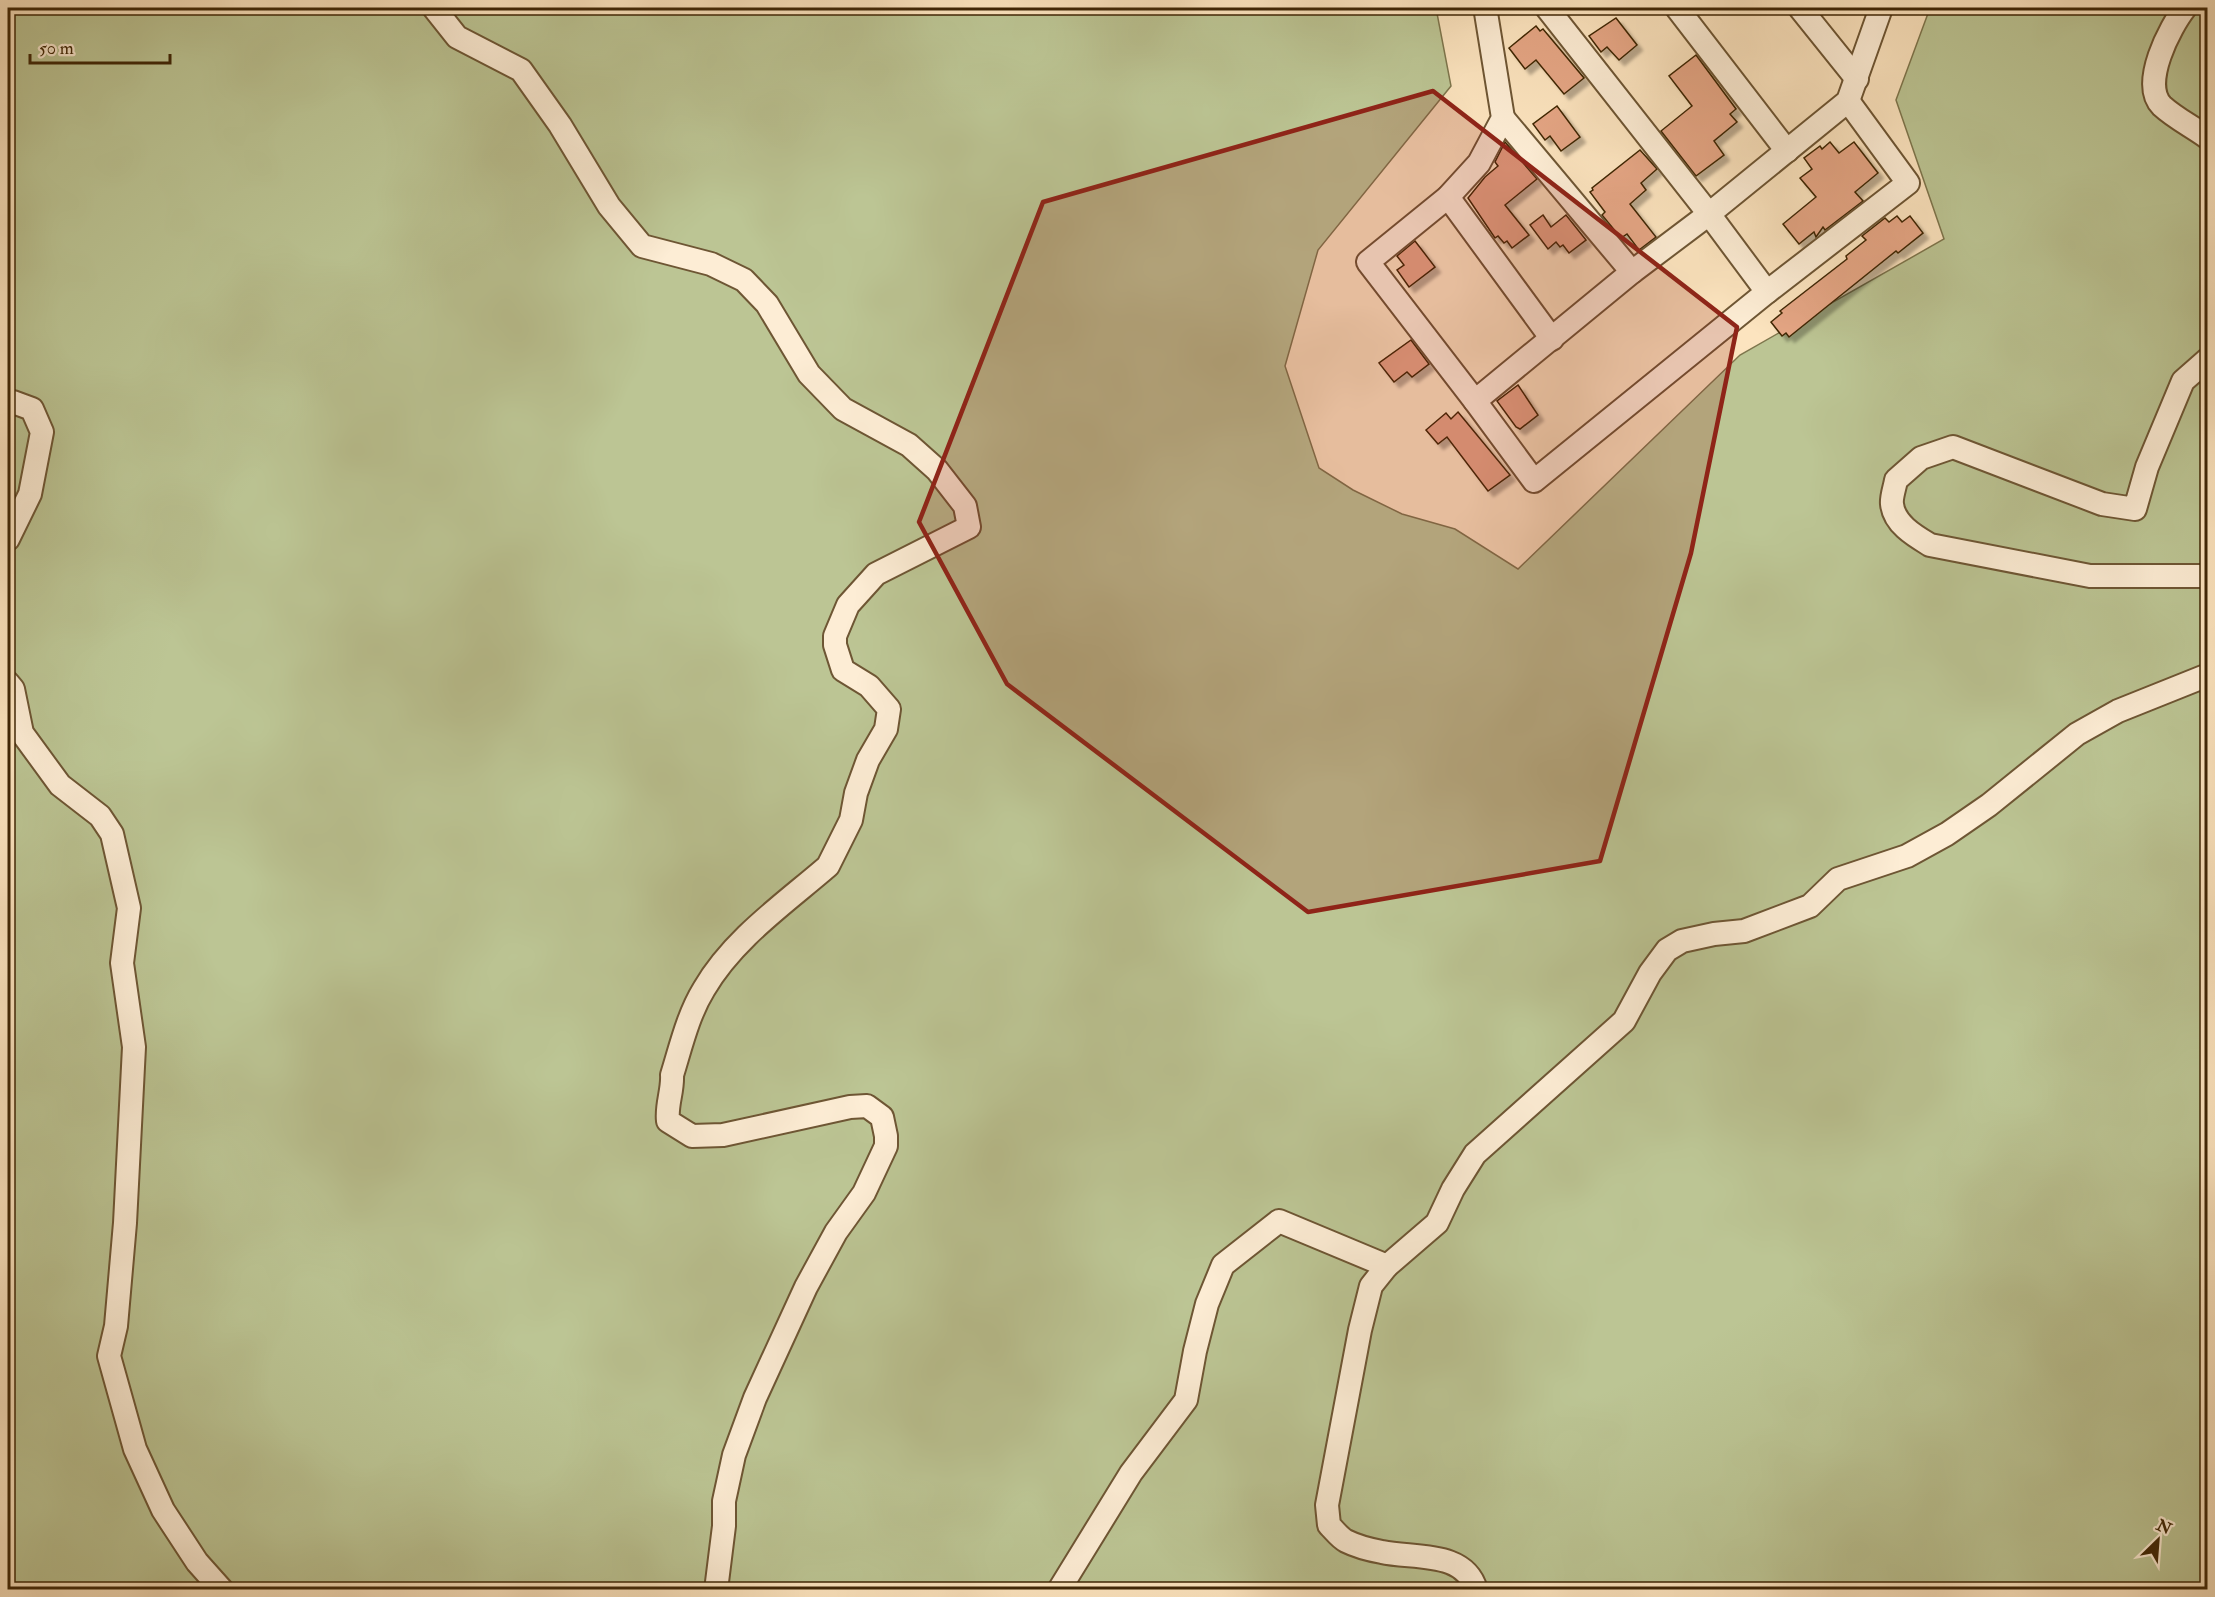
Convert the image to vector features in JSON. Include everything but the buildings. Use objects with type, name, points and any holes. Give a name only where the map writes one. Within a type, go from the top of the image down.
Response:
[{"type":"street","points":[[434,8],[458,37],[520,70],[560,125],[609,206],[642,246],[711,264],[744,280],[767,304],[809,374],[843,409],[909,445],[937,470],[965,506],[969,527],[876,574],[848,605],[835,636],[837,653],[843,670],[869,686],[890,709],[886,729],[868,760],[856,793],[851,820],[828,867],[731,950],[703,989],[672,1075],[673,1083],[666,1109],[668,1121],[692,1136],[723,1135],[850,1107],[867,1106],[882,1117],[886,1136],[886,1146],[864,1193],[836,1232],[816,1269],[755,1398],[733,1457],[724,1501],[724,1526],[716,1590]]},
{"type":"street","points":[[1487,8],[1503,118],[1632,272]]},
{"type":"street","points":[[1547,8],[1709,214],[1767,292]]},
{"type":"street","points":[[1677,8],[1787,151]]},
{"type":"street","points":[[1800,8],[1857,79]]},
{"type":"street","points":[[1475,401],[1632,272],[1709,214],[1848,101],[1881,8]]},
{"type":"street","points":[[2185,8],[2178,16],[2157,61],[2154,90],[2160,104],[2208,138]]},
{"type":"street","points":[[1503,118],[1479,163],[1448,197],[1368,262],[1534,481],[1767,292],[1908,183],[1848,101]]},
{"type":"street","points":[[1448,197],[1552,339]]},
{"type":"street","points":[[2208,359],[2183,381],[2147,467],[2135,509],[2102,504],[1953,447],[1921,458],[1896,480],[1892,504],[1908,532],[1930,545],[2090,576],[2208,576]]},
{"type":"street","points":[[8,403],[13,402],[32,409],[42,432],[30,494],[8,539]]},
{"type":"street","points":[[1476,1590],[1474,1581],[1459,1567],[1433,1557],[1383,1553],[1345,1541],[1329,1525],[1328,1497],[1360,1330],[1371,1286],[1387,1266],[1437,1223],[1474,1154],[1624,1021],[1650,973],[1667,950],[1682,941],[1714,934],[1744,931],[1810,906],[1838,879],[1907,856],[1947,834],[1989,805],[2077,734],[2118,711],[2208,675]]},
{"type":"street","points":[[8,683],[13,689],[22,733],[60,785],[100,816],[112,834],[129,908],[123,963],[134,1047],[117,1315],[109,1356],[135,1449],[163,1510],[197,1562],[222,1590]]},
{"type":"street","points":[[1059,1590],[1131,1473],[1186,1400],[1207,1304],[1224,1265],[1279,1221],[1387,1266]]},
{"type":"highlighted area","points":[[1433,91],[1737,327],[1691,553],[1600,861],[1308,912],[1007,684],[919,522],[1043,202]]},
{"type":"green space","points":[[8,8],[1436,8],[1451,86],[1318,250],[1285,366],[1319,468],[1353,490],[1402,514],[1455,529],[1518,569],[1740,355],[1944,239],[1896,100],[1930,8],[2207,8],[2207,1589],[8,1590]]}]
